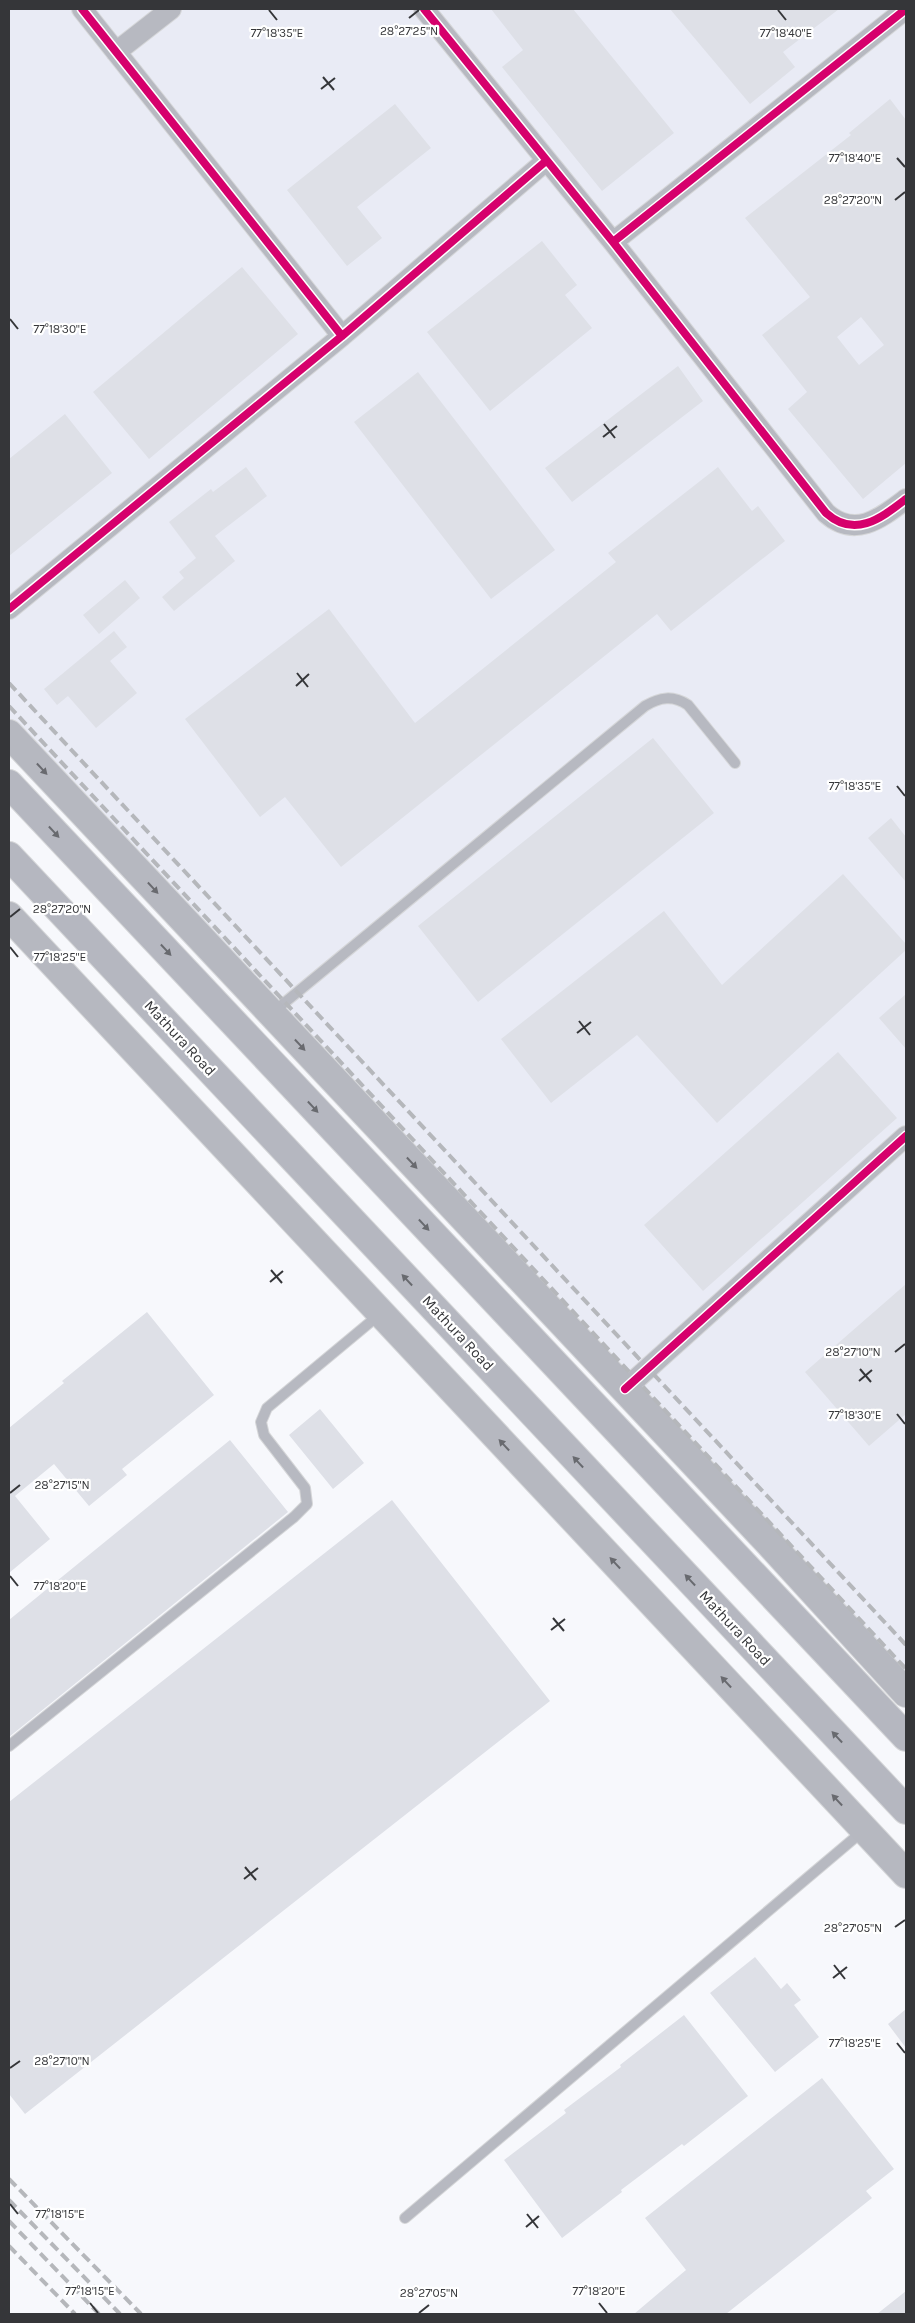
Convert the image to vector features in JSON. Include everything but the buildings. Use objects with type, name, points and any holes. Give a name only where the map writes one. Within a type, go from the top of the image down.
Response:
[{"type":"highway","points":[[9,784],[906,1737]]},
{"type":"highway","name":"Mathura Road","points":[[9,856],[906,1810]]},
{"type":"highway","points":[[801,1626],[854,1661],[906,1709]]},
{"type":"main road","points":[[9,734],[625,1389],[906,1693]]},
{"type":"main road","points":[[9,916],[906,1874]]},
{"type":"street","points":[[82,9],[342,336]]},
{"type":"street","points":[[116,52],[171,9]]},
{"type":"street","points":[[424,9],[546,161],[614,242],[830,517],[847,525],[855,526],[874,521],[906,499]]},
{"type":"street","points":[[614,242],[906,9]]},
{"type":"street","points":[[11,604],[342,336],[546,161]]},
{"type":"street","points":[[625,1389],[906,1136]]},
{"type":"lane","points":[[271,1014],[645,706],[655,700],[667,697],[678,699],[688,705],[735,763]]},
{"type":"lane","points":[[9,1746],[294,1517],[307,1504],[305,1488],[264,1435],[261,1422],[267,1408],[381,1313]]},
{"type":"lane","points":[[405,2218],[864,1829]]},
{"type":"shaded area","points":[[9,9],[906,9],[906,1694],[9,743]]},
{"type":"railway","points":[[9,683],[906,1645]]},
{"type":"railway","points":[[9,706],[906,1669]]},
{"type":"railway","points":[[9,2179],[141,2314]]},
{"type":"railway","points":[[9,2200],[120,2314]]},
{"type":"railway","points":[[9,2221],[99,2314]]},
{"type":"railway","points":[[9,2246],[75,2314]]},
{"type":"cycle path","points":[[82,9],[342,336]]},
{"type":"cycle path","points":[[424,9],[613,242],[826,513],[837,521],[857,525],[877,519],[906,499]]},
{"type":"cycle path","points":[[613,242],[906,9]]},
{"type":"cycle path","points":[[9,609],[342,336],[546,161]]},
{"type":"cycle path","points":[[625,1389],[906,1136]]}]
